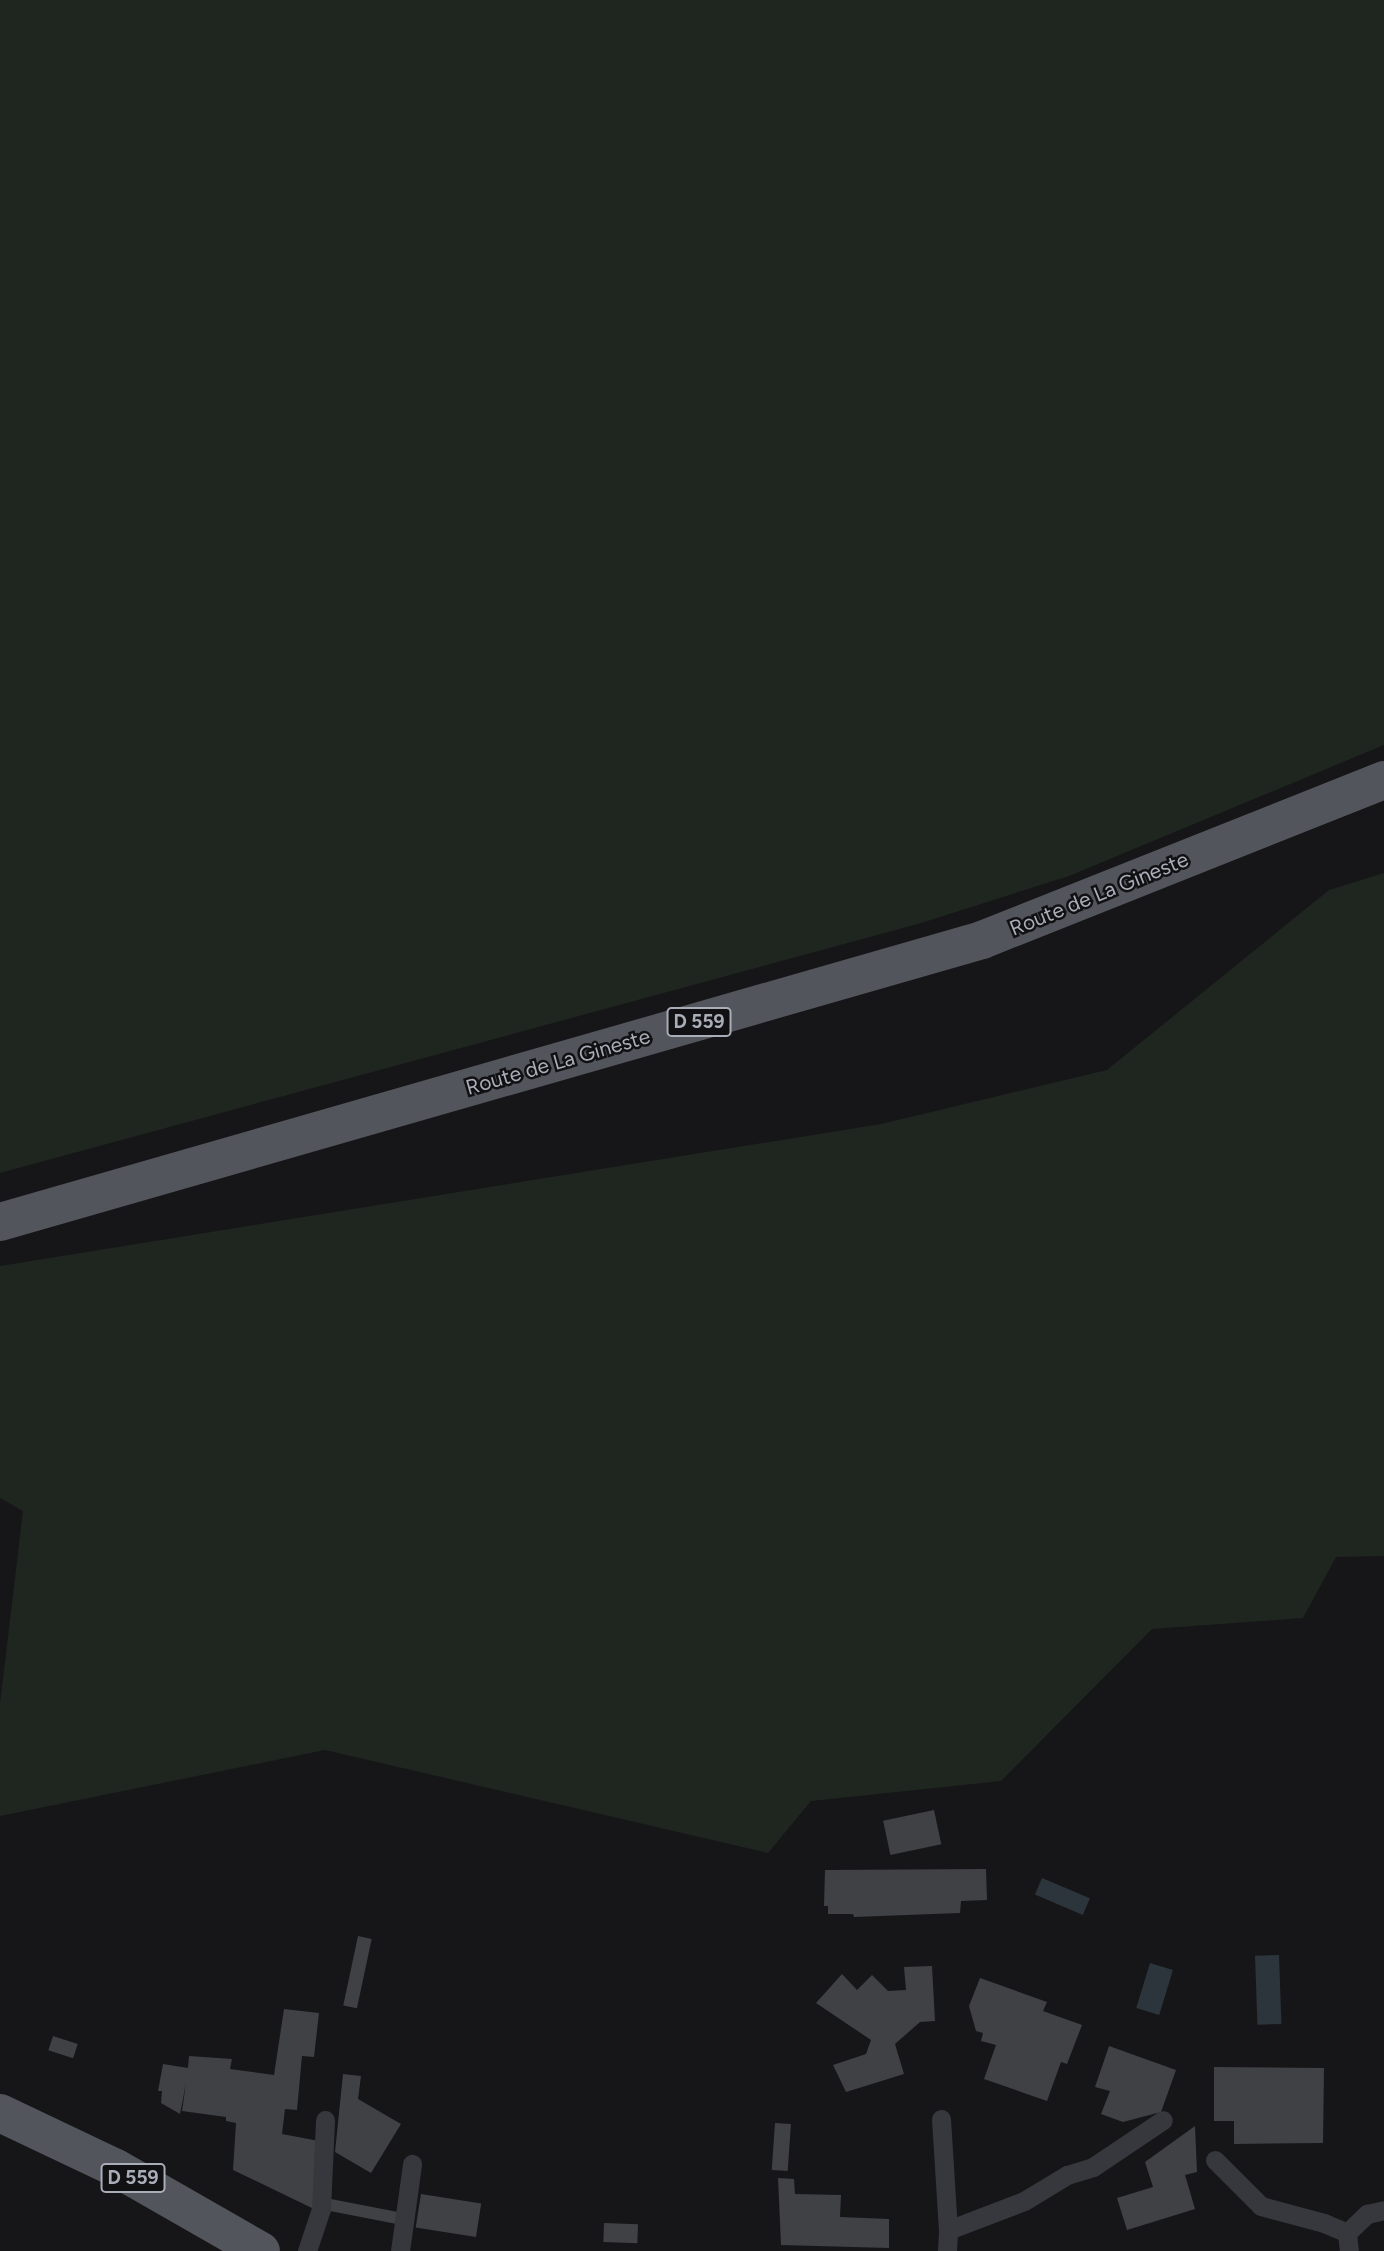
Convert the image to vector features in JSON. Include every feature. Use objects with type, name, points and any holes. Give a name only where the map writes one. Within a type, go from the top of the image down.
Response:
[{"type":"main road","name":"Route de La Gineste","points":[[0,1222],[982,940],[1384,780]]},
{"type":"main road","name":"D 559","points":[[0,2113],[116,2168],[261,2251]]},
{"type":"lane","points":[[941,2119],[947,2251]]},
{"type":"lane","points":[[307,2251],[321,2209],[325,2120]]},
{"type":"lane","points":[[948,2230],[1024,2201],[1067,2175],[1093,2167],[1163,2120]]},
{"type":"lane","points":[[1215,2160],[1261,2206],[1324,2223],[1348,2242],[1367,2214],[1384,2210]]},
{"type":"lane","points":[[400,2251],[412,2164]]},
{"type":"shaded area","points":[[0,0],[1384,0],[1384,745],[1069,876],[918,924],[0,1173]]},
{"type":"shaded area","points":[[1384,873],[1384,1556],[1336,1557],[1303,1618],[1152,1629],[1001,1781],[811,1801],[768,1853],[325,1750],[0,1816],[0,1704],[23,1511],[0,1498],[0,1266],[881,1124],[1107,1070],[1329,890]]},
{"type":"shaded area","points":[[1042,1878],[1090,1898],[1083,1915],[1035,1895]]},
{"type":"shaded area","points":[[1279,1955],[1281,2024],[1257,2025],[1255,1956]]},
{"type":"shaded area","points":[[1150,1963],[1173,1970],[1159,2015],[1136,2008]]},
{"type":"building","points":[[934,1810],[941,1844],[890,1855],[883,1821]]},
{"type":"building","points":[[986,1869],[987,1900],[961,1901],[960,1913],[854,1917],[853,1914],[828,1914],[828,1906],[824,1906],[825,1870]]},
{"type":"building","points":[[358,1936],[372,1939],[357,2008],[343,2005]]},
{"type":"building","points":[[932,1966],[935,2021],[920,2022],[895,2044],[904,2074],[846,2092],[833,2065],[866,2054],[871,2040],[816,2003],[842,1974],[857,1990],[872,1975],[888,1991],[906,1990],[904,1967]]},
{"type":"building","points":[[980,1978],[1047,2002],[1043,2011],[1082,2025],[1067,2064],[1061,2062],[1047,2101],[984,2079],[996,2045],[981,2041],[983,2033],[976,2031],[969,2006]]},
{"type":"building","points":[[284,2009],[319,2013],[314,2057],[302,2056],[297,2110],[285,2109],[282,2134],[319,2141],[314,2209],[233,2170],[236,2123],[226,2121],[226,2117],[182,2111],[186,2083],[180,2114],[161,2103],[162,2091],[158,2091],[163,2064],[188,2068],[189,2056],[232,2059],[230,2069],[274,2075]]},
{"type":"building","points":[[53,2036],[78,2044],[73,2058],[48,2050]]},
{"type":"building","points":[[1109,2046],[1176,2070],[1161,2112],[1123,2122],[1101,2114],[1110,2091],[1095,2087]]},
{"type":"building","points":[[1214,2067],[1324,2068],[1323,2143],[1234,2144],[1234,2121],[1214,2121]]},
{"type":"building","points":[[343,2074],[361,2076],[358,2099],[401,2124],[371,2173],[335,2152]]},
{"type":"building","points":[[775,2123],[791,2124],[788,2171],[772,2170]]},
{"type":"building","points":[[1195,2126],[1197,2172],[1185,2175],[1195,2209],[1127,2230],[1117,2198],[1153,2187],[1145,2162]]},
{"type":"building","points":[[778,2178],[794,2179],[795,2194],[841,2195],[840,2217],[889,2219],[889,2248],[781,2245]]},
{"type":"building","points":[[421,2194],[481,2204],[476,2237],[416,2228]]},
{"type":"building","points":[[331,2199],[398,2212],[395,2224],[329,2211]]},
{"type":"building","points":[[604,2223],[638,2224],[637,2243],[603,2242]]}]
